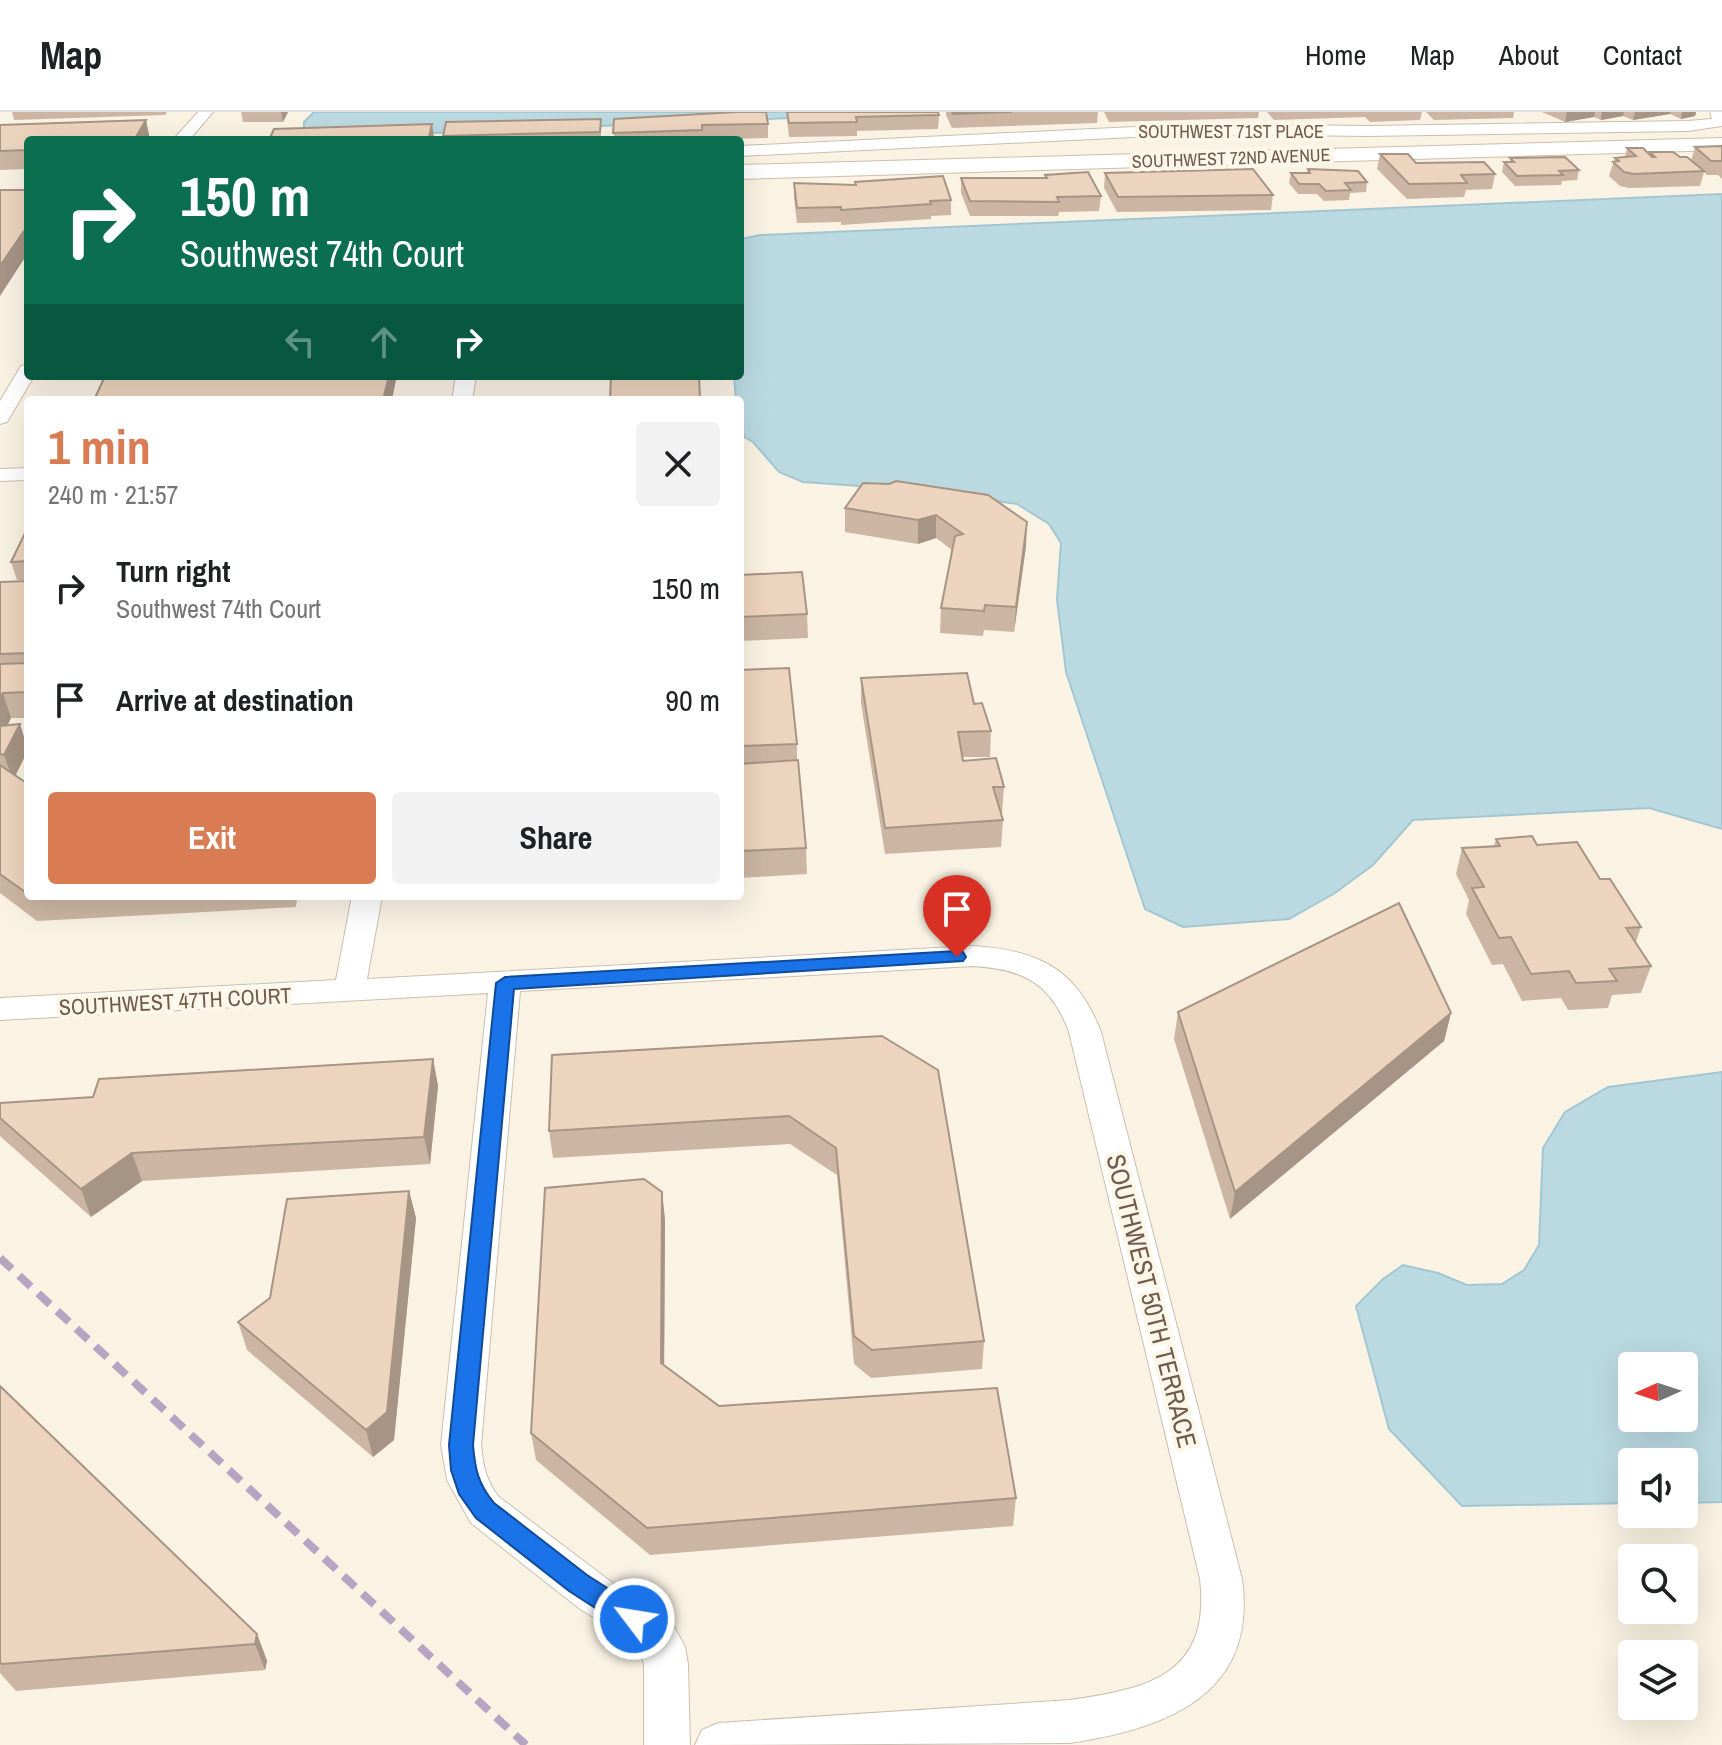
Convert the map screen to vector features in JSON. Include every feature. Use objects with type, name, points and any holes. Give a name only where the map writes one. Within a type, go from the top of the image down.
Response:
[{"type":"street","points":[[185,136],[206,112]]},
{"type":"street","name":"SOUTHWEST 71ST PLACE","points":[[744,151],[1196,129],[1547,129],[1701,125],[1719,116]]},
{"type":"street","points":[[1547,129],[1568,148]]},
{"type":"street","name":"SOUTHWEST 72ND AVENUE","points":[[744,172],[1722,144]]},
{"type":"street","points":[[777,149],[784,171]]},
{"type":"street","points":[[0,418],[24,377]]},
{"type":"street","points":[[0,475],[24,474]]},
{"type":"street","points":[[349,992],[366,900]]},
{"type":"street","name":"SOUTHWEST 47TH COURT","points":[[0,1009],[957,957],[1004,958],[1023,963]]},
{"type":"street","name":"SOUTHWEST 50TH TERRACE","points":[[718,1745],[1095,1717],[1138,1708],[1160,1699],[1194,1678],[1208,1662],[1222,1635],[1225,1605],[1221,1579],[1085,1032],[1077,1008],[1063,989],[1045,974],[1023,963]]},
{"type":"street","points":[[505,983],[461,1445],[463,1470],[471,1494],[485,1510],[595,1595],[654,1631],[663,1647],[666,1664],[667,1745]]},
{"type":"water","points":[[314,112],[935,112],[384,135],[304,135],[304,122]]},
{"type":"water","points":[[1722,194],[1722,829],[1649,808],[1413,820],[1373,865],[1335,893],[1289,919],[1183,927],[1145,909],[1066,672],[1057,599],[1061,543],[1049,524],[1017,504],[917,490],[803,482],[779,472],[753,442],[744,437],[744,396],[736,396],[734,380],[744,380],[744,238],[760,235]]},
{"type":"water","points":[[1722,1072],[1722,1502],[1698,1503],[1698,1448],[1618,1448],[1618,1503],[1462,1506],[1389,1429],[1356,1306],[1383,1279],[1403,1265],[1438,1273],[1467,1285],[1502,1284],[1524,1270],[1539,1245],[1543,1148],[1565,1112],[1608,1087]]},
{"type":"building","points":[[766,112],[768,124],[702,125],[702,130],[613,133],[614,119]]},
{"type":"building","points":[[787,112],[938,112],[939,115],[856,117],[857,122],[789,123]]},
{"type":"building","points":[[952,112],[1012,112],[953,114]]},
{"type":"building","points":[[601,119],[600,132],[443,136],[446,122]]},
{"type":"building","points":[[146,120],[136,136],[24,136],[24,150],[0,151],[0,125]]},
{"type":"building","points":[[432,124],[429,136],[271,136],[274,129]]},
{"type":"building","points":[[1722,146],[1722,161],[1711,161],[1695,147]]},
{"type":"building","points":[[1627,148],[1643,148],[1652,157],[1655,157],[1650,152],[1673,152],[1687,157],[1704,171],[1624,172],[1613,162],[1619,161],[1615,158],[1636,156]]},
{"type":"building","points":[[1380,154],[1408,154],[1416,163],[1484,162],[1495,174],[1461,175],[1467,183],[1409,184]]},
{"type":"building","points":[[1565,157],[1579,170],[1559,171],[1563,175],[1517,176],[1504,162],[1514,162],[1510,158]]},
{"type":"building","points":[[1253,169],[1273,195],[1118,197],[1105,173]]},
{"type":"building","points":[[1308,169],[1358,171],[1367,182],[1345,183],[1351,190],[1326,191],[1319,184],[1299,184],[1291,173],[1310,173]]},
{"type":"building","points":[[1088,172],[1101,196],[1057,197],[1059,202],[970,201],[961,178],[1047,178],[1045,175]]},
{"type":"building","points":[[943,176],[951,200],[841,210],[841,207],[797,208],[794,183],[856,185],[855,182]]},
{"type":"building","points":[[0,190],[24,190],[24,231],[0,266]]},
{"type":"building","points":[[103,380],[388,380],[384,396],[96,396]]},
{"type":"building","points":[[611,380],[699,380],[700,396],[610,396]]},
{"type":"building","points":[[896,481],[988,495],[1027,522],[1016,607],[985,605],[984,611],[941,608],[955,536],[963,534],[936,515],[918,520],[845,508],[863,483],[889,484]]},
{"type":"building","points":[[24,535],[24,561],[11,562]]},
{"type":"building","points":[[802,572],[807,614],[744,617],[744,575]]},
{"type":"building","points":[[24,581],[24,653],[0,654],[0,582]]},
{"type":"building","points":[[24,663],[24,692],[3,693],[0,698],[0,664]]},
{"type":"building","points":[[789,668],[797,744],[744,746],[744,670]]},
{"type":"building","points":[[967,673],[974,704],[982,703],[991,731],[958,732],[963,761],[996,758],[1004,787],[993,787],[1003,820],[885,828],[861,678]]},
{"type":"building","points":[[20,724],[4,755],[0,754],[0,726]]},
{"type":"building","points":[[798,760],[806,848],[744,851],[744,764]]},
{"type":"building","points":[[0,765],[24,781],[24,891],[0,874]]},
{"type":"building","points":[[1532,836],[1537,845],[1577,842],[1600,879],[1610,879],[1641,927],[1626,928],[1651,966],[1609,969],[1617,981],[1576,983],[1569,971],[1531,974],[1511,937],[1499,938],[1472,888],[1484,887],[1462,848],[1500,846],[1496,839]]},
{"type":"building","points":[[1399,903],[1451,1013],[1235,1192],[1178,1012]]},
{"type":"building","points":[[882,1036],[938,1070],[984,1341],[872,1350],[854,1336],[836,1148],[789,1116],[549,1131],[552,1055]]},
{"type":"building","points":[[433,1059],[424,1137],[132,1153],[81,1189],[0,1118],[0,1103],[93,1097],[99,1079]]},
{"type":"building","points":[[644,1179],[662,1192],[661,1363],[719,1406],[997,1388],[1016,1498],[647,1528],[531,1433],[545,1188]]},
{"type":"building","points":[[409,1191],[387,1412],[366,1430],[238,1322],[270,1298],[287,1199]]},
{"type":"building","points":[[0,1386],[257,1634],[255,1644],[0,1662]]},
{"type":"railway","points":[[0,1258],[526,1745]]},
{"type":"route","points":[[634,1619],[578,1583],[485,1510],[471,1494],[463,1470],[461,1445],[505,983],[957,957]]}]
